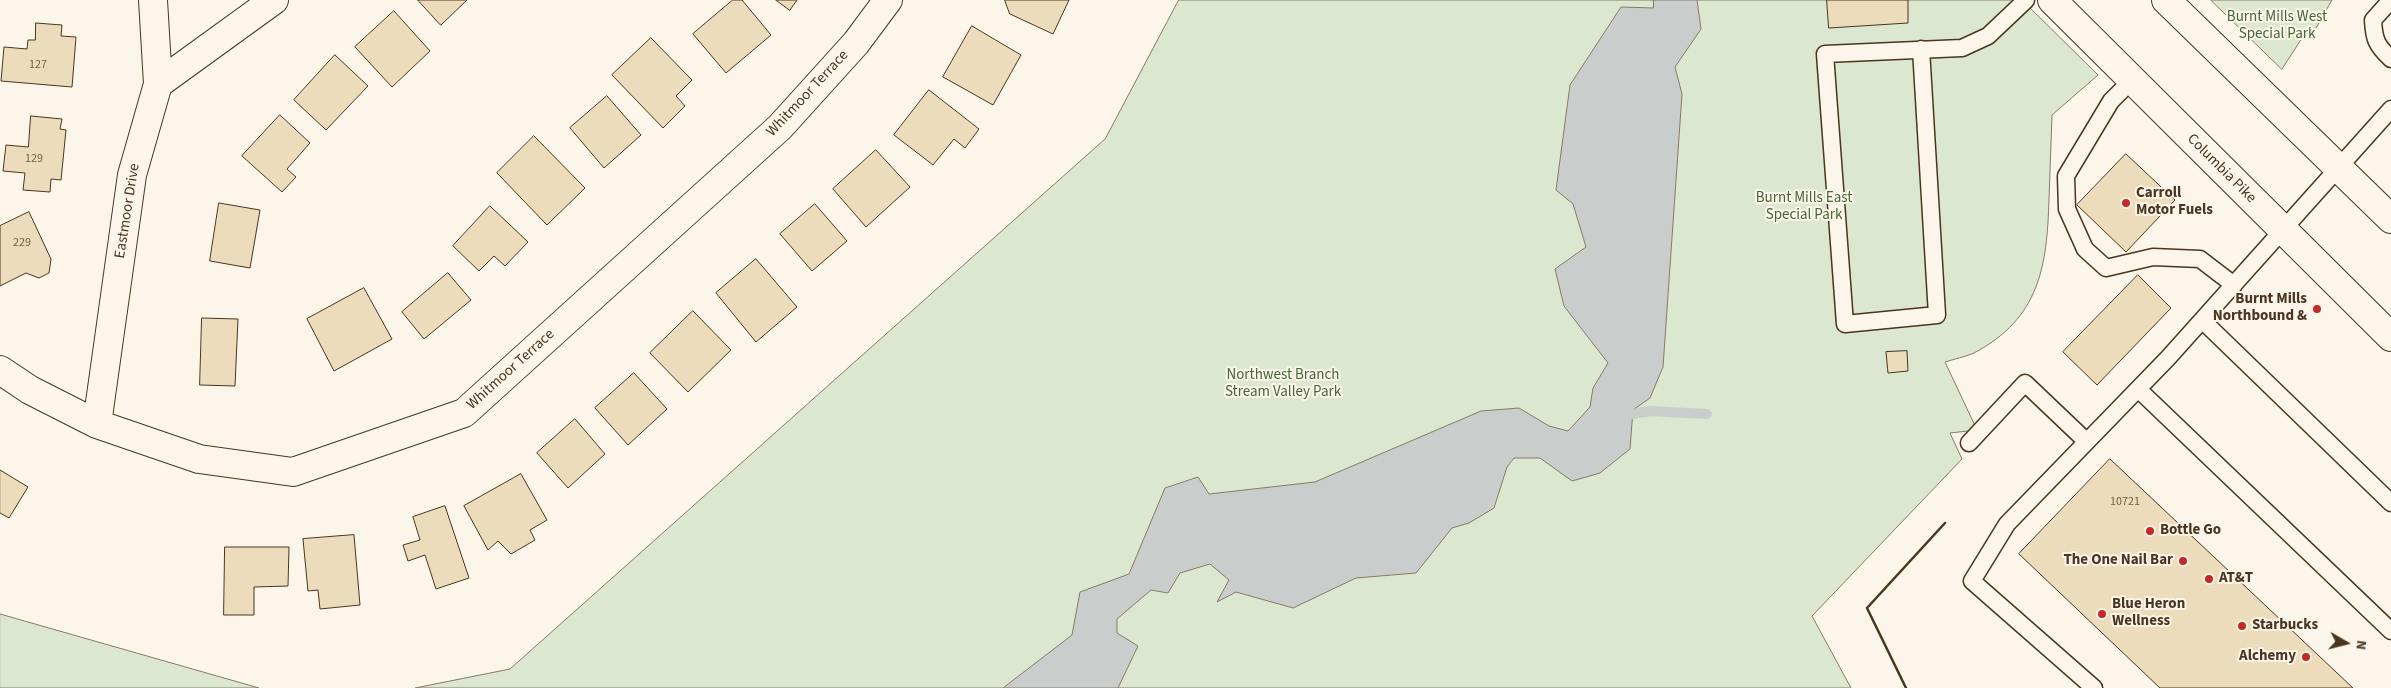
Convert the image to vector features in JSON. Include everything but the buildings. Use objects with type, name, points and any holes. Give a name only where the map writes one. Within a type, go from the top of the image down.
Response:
[{"type":"main road","name":"Eastmoor Drive","points":[[97,424],[132,175],[158,84],[153,0]]},
{"type":"main road","points":[[158,84],[274,0]]},
{"type":"main road","name":"Whitmoor Terrace","points":[[0,370],[30,390],[97,424],[199,459],[293,472],[464,413],[780,126],[856,43],[888,0]]},
{"type":"main road","name":"Columbia Pike","points":[[2052,0],[2391,337]]},
{"type":"main road","points":[[2166,0],[2391,219]]},
{"type":"lane","points":[[1922,49],[1937,315],[1845,324],[1825,54],[1922,49],[1962,48],[1988,36],[2026,0]]},
{"type":"lane","points":[[2391,0],[2373,20],[2374,35],[2379,47],[2391,59]]},
{"type":"lane","points":[[2132,80],[2111,101],[2066,176],[2068,209],[2085,249],[2106,268],[2153,257],[2200,259],[2234,285]]},
{"type":"lane","points":[[2094,688],[1972,581],[2007,524],[2202,320],[2283,231],[2337,167],[2391,109]]},
{"type":"lane","points":[[2202,320],[2391,503]]},
{"type":"lane","points":[[1968,443],[2025,383],[2086,441]]},
{"type":"lane","points":[[2138,389],[2391,631]]},
{"type":"green space","name":"Northwest Branch Stream Valley Park","points":[[1179,0],[2022,0],[2098,75],[2052,115],[2046,246],[2036,288],[2026,307],[2013,324],[1996,339],[1974,353],[1945,362],[1977,430],[1950,433],[1962,459],[1812,616],[1851,688],[415,688],[510,669],[1105,139]]},
{"type":"green space","name":"Burnt Mills West Special Park","points":[[2211,0],[2332,0],[2311,37],[2304,35],[2282,69]]},
{"type":"green space","points":[[0,614],[259,688],[0,688]]},
{"type":"shaded area","points":[[1654,0],[1697,0],[1701,29],[1675,67],[1682,94],[1663,367],[1650,398],[1633,410],[1630,449],[1600,473],[1572,481],[1540,458],[1514,458],[1507,467],[1494,508],[1469,523],[1452,528],[1416,573],[1356,578],[1293,608],[1236,592],[1217,602],[1229,580],[1210,564],[1180,573],[1168,593],[1151,590],[1117,619],[1117,633],[1138,646],[1118,688],[1003,688],[1072,635],[1080,592],[1129,574],[1165,488],[1198,477],[1209,494],[1315,482],[1481,411],[1519,408],[1549,426],[1568,431],[1590,407],[1593,388],[1608,363],[1564,306],[1555,269],[1586,247],[1573,204],[1556,190],[1570,85],[1621,7],[1653,8]]},
{"type":"waterway","points":[[1621,416],[1650,411],[1707,414]]},
{"type":"wall","points":[[1906,688],[1867,608],[1945,523]]},
{"type":"place","name":"Carroll Motor Fuels","points":[[2126,203]]},
{"type":"place","name":"Burnt Mills Northbound &","points":[[2317,309]]},
{"type":"place","name":"Bottle Go","points":[[2150,531]]},
{"type":"place","name":"The One Nail Bar","points":[[2183,561]]},
{"type":"place","name":"AT&T","points":[[2209,579]]},
{"type":"place","name":"Blue Heron Wellness","points":[[2102,614]]},
{"type":"place","name":"Starbucks","points":[[2242,626]]},
{"type":"place","name":"Alchemy","points":[[2306,657]]},
{"type":"park label","name":"Burnt Mills East Special Park","points":[[1804,208]]}]
